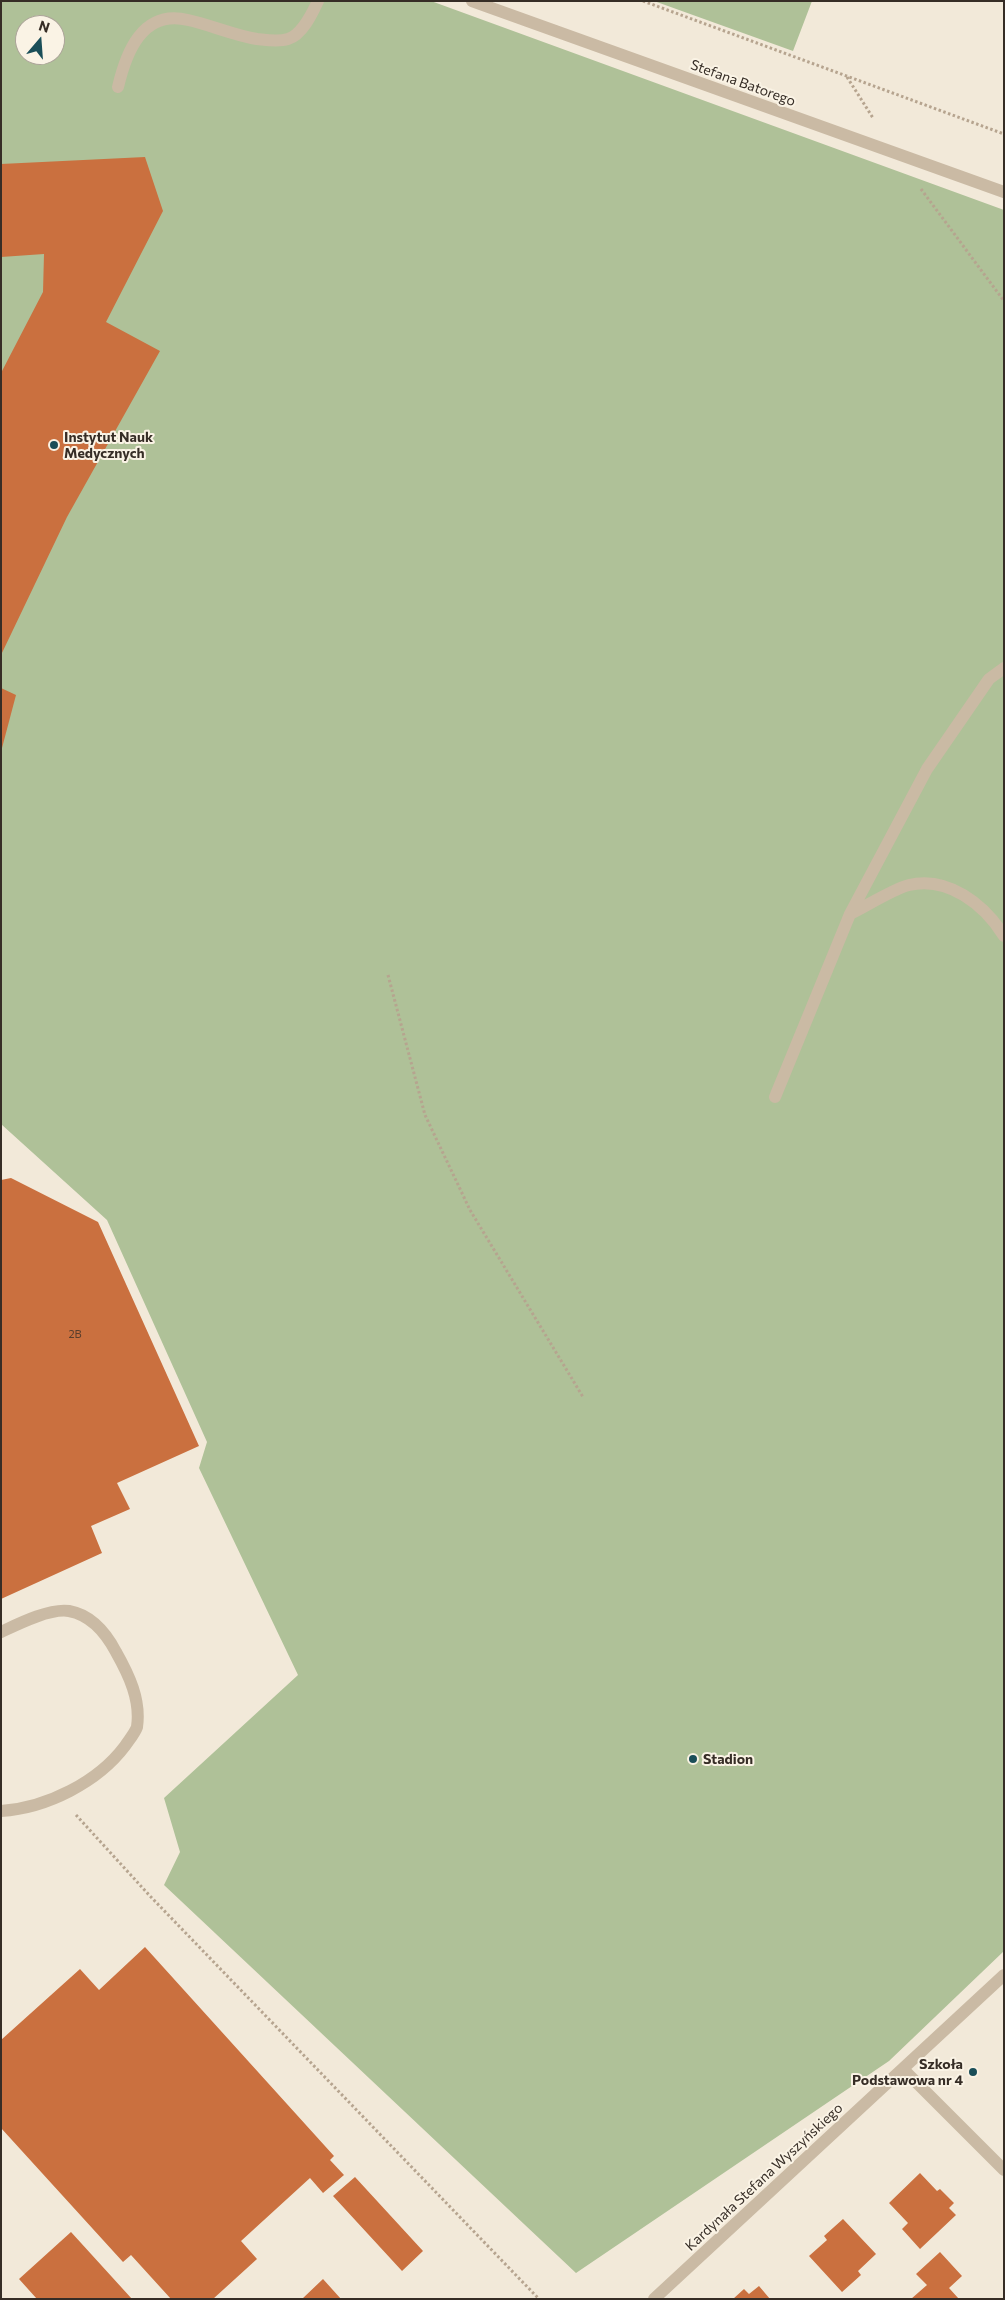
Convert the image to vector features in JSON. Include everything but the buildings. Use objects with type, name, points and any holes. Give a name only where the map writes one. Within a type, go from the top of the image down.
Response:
[{"type":"street","points":[[118,88],[124,62],[134,41],[150,26],[168,18],[186,19],[241,36],[271,41],[289,39],[303,27],[318,1]]},
{"type":"street","name":"Stefana Batorego","points":[[472,1],[1004,192]]},
{"type":"street","points":[[775,1097],[850,914],[928,769],[989,679],[1004,668]]},
{"type":"street","points":[[850,914],[908,885],[938,885],[961,892],[995,922],[1004,936]]},
{"type":"street","points":[[1,1632],[34,1617],[68,1611],[91,1619],[110,1641],[129,1676],[138,1709],[136,1729],[113,1761],[78,1786],[58,1796],[18,1810],[1,1811]]},
{"type":"street","name":"Kardynała Stefana Wyszyńskiego","points":[[654,2299],[1004,1975]]},
{"type":"street","points":[[902,2069],[1004,2170]]},
{"type":"path","points":[[643,1],[1004,134]]},
{"type":"path","points":[[388,975],[425,1115],[470,1210],[583,1397]]},
{"type":"path","points":[[58,1796],[150,1896],[539,2299]]},
{"type":"green space","points":[[1,1],[431,1],[1004,210],[1004,1951],[889,2061],[576,2273],[164,1885],[180,1852],[164,1798],[298,1675],[199,1468],[207,1442],[107,1220],[1,1124]]},
{"type":"green space","points":[[654,1],[812,1],[793,51]]},
{"type":"place","name":"Instytut Nauk Medycznych","points":[[54,445]]},
{"type":"place","name":"Stadion","points":[[693,1759]]},
{"type":"place","name":"Szkoła Podstawowa nr 4","points":[[973,2072]]}]
